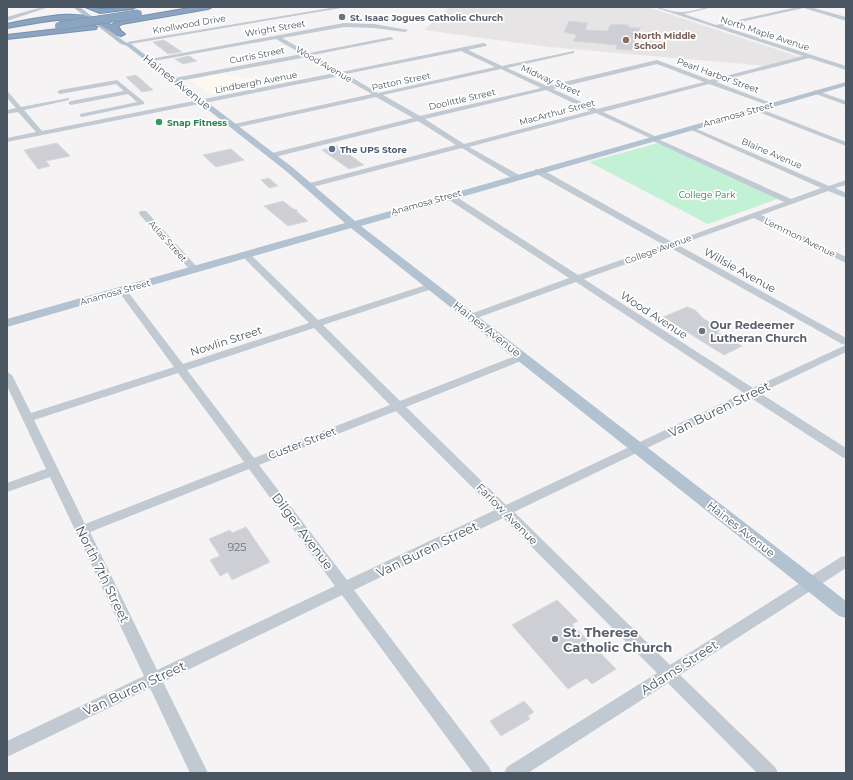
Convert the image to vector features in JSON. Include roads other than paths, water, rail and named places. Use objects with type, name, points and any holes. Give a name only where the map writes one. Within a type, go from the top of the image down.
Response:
[{"type":"highway","points":[[7,26],[77,14],[72,7]]},
{"type":"highway","points":[[100,22],[96,10],[136,10],[185,7]]},
{"type":"highway","points":[[32,34],[100,22],[208,7]]},
{"type":"highway","points":[[85,10],[100,22]]},
{"type":"highway","points":[[7,37],[91,27],[100,22],[110,13],[136,10]]},
{"type":"highway","points":[[7,33],[136,10]]},
{"type":"highway","points":[[22,23],[61,19],[100,22],[114,26],[117,23],[149,16]]},
{"type":"highway","points":[[7,29],[57,24]]},
{"type":"main road","points":[[76,7],[85,10]]},
{"type":"main road","points":[[100,22],[116,36],[127,43]]},
{"type":"main road","name":"Haines Avenue","points":[[100,22],[309,186],[352,224],[846,611]]},
{"type":"main road","name":"Anamosa Street","points":[[7,323],[846,84]]},
{"type":"street","points":[[7,19],[47,7]]},
{"type":"street","name":"Knollwood Drive","points":[[127,43],[276,17],[345,7]]},
{"type":"street","name":"North Maple Avenue","points":[[656,7],[846,68]]},
{"type":"street","points":[[678,14],[710,7]]},
{"type":"street","points":[[717,27],[804,7],[846,18]]},
{"type":"street","name":"Wright Street","points":[[148,60],[350,25],[405,30]]},
{"type":"street","name":"Wood Avenue","points":[[277,37],[516,177]]},
{"type":"street","name":"Curtis Street","points":[[174,80],[391,39]]},
{"type":"street","name":"Lindbergh Avenue","points":[[7,140],[484,45]]},
{"type":"street","name":"Midway Street","points":[[461,49],[598,111],[791,202]]},
{"type":"street","name":"Patton Street","points":[[234,126],[572,52]]},
{"type":"street","name":"MacArthur Street","points":[[309,186],[809,56]]},
{"type":"street","name":"Pearl Harbor Street","points":[[657,62],[772,105]]},
{"type":"street","name":"Doolittle Street","points":[[271,156],[657,62]]},
{"type":"street","points":[[60,92],[117,82],[142,103],[82,115]]},
{"type":"street","points":[[54,85],[90,123]]},
{"type":"street","points":[[7,112],[20,108],[130,92]]},
{"type":"street","points":[[815,92],[846,103]]},
{"type":"street","points":[[7,94],[40,133]]},
{"type":"street","points":[[756,109],[846,144]]},
{"type":"street","name":"Blaine Avenue","points":[[690,128],[846,196]]},
{"type":"street","name":"Willsie Avenue","points":[[538,171],[846,342]]},
{"type":"street","name":"College Avenue","points":[[471,316],[846,182]]},
{"type":"street","name":"Wood Avenue","points":[[449,196],[846,454]]},
{"type":"street","name":"Atlas Street","points":[[143,213],[194,269]]},
{"type":"street","name":"Lemmon Avenue","points":[[754,215],[846,260]]},
{"type":"street","name":"Farlow Avenue","points":[[245,254],[769,773]]},
{"type":"street","name":"Nowlin Street","points":[[28,418],[432,286]]},
{"type":"street","name":"Dilger Avenue","points":[[122,290],[483,773]]},
{"type":"street","name":"Van Buren Street","points":[[7,749],[846,348]]},
{"type":"street","name":"Custer Street","points":[[82,530],[522,357]]},
{"type":"street","name":"North 7th Street","points":[[7,375],[199,773]]},
{"type":"street","points":[[7,488],[54,471]]},
{"type":"street","name":"Adams Street","points":[[513,773],[846,561]]},
{"type":"place","name":"St. Isaac Jogues Catholic Church","points":[[342,17]]},
{"type":"place","name":"North Middle School","points":[[626,40]]},
{"type":"place","name":"Snap Fitness","points":[[159,122]]},
{"type":"place","name":"The UPS Store","points":[[332,149]]},
{"type":"place","name":"Our Redeemer Lutheran Church","points":[[702,331]]},
{"type":"place","name":"St. Therese Catholic Church","points":[[555,639]]},
{"type":"park label","name":"College Park","points":[[707,194]]}]
